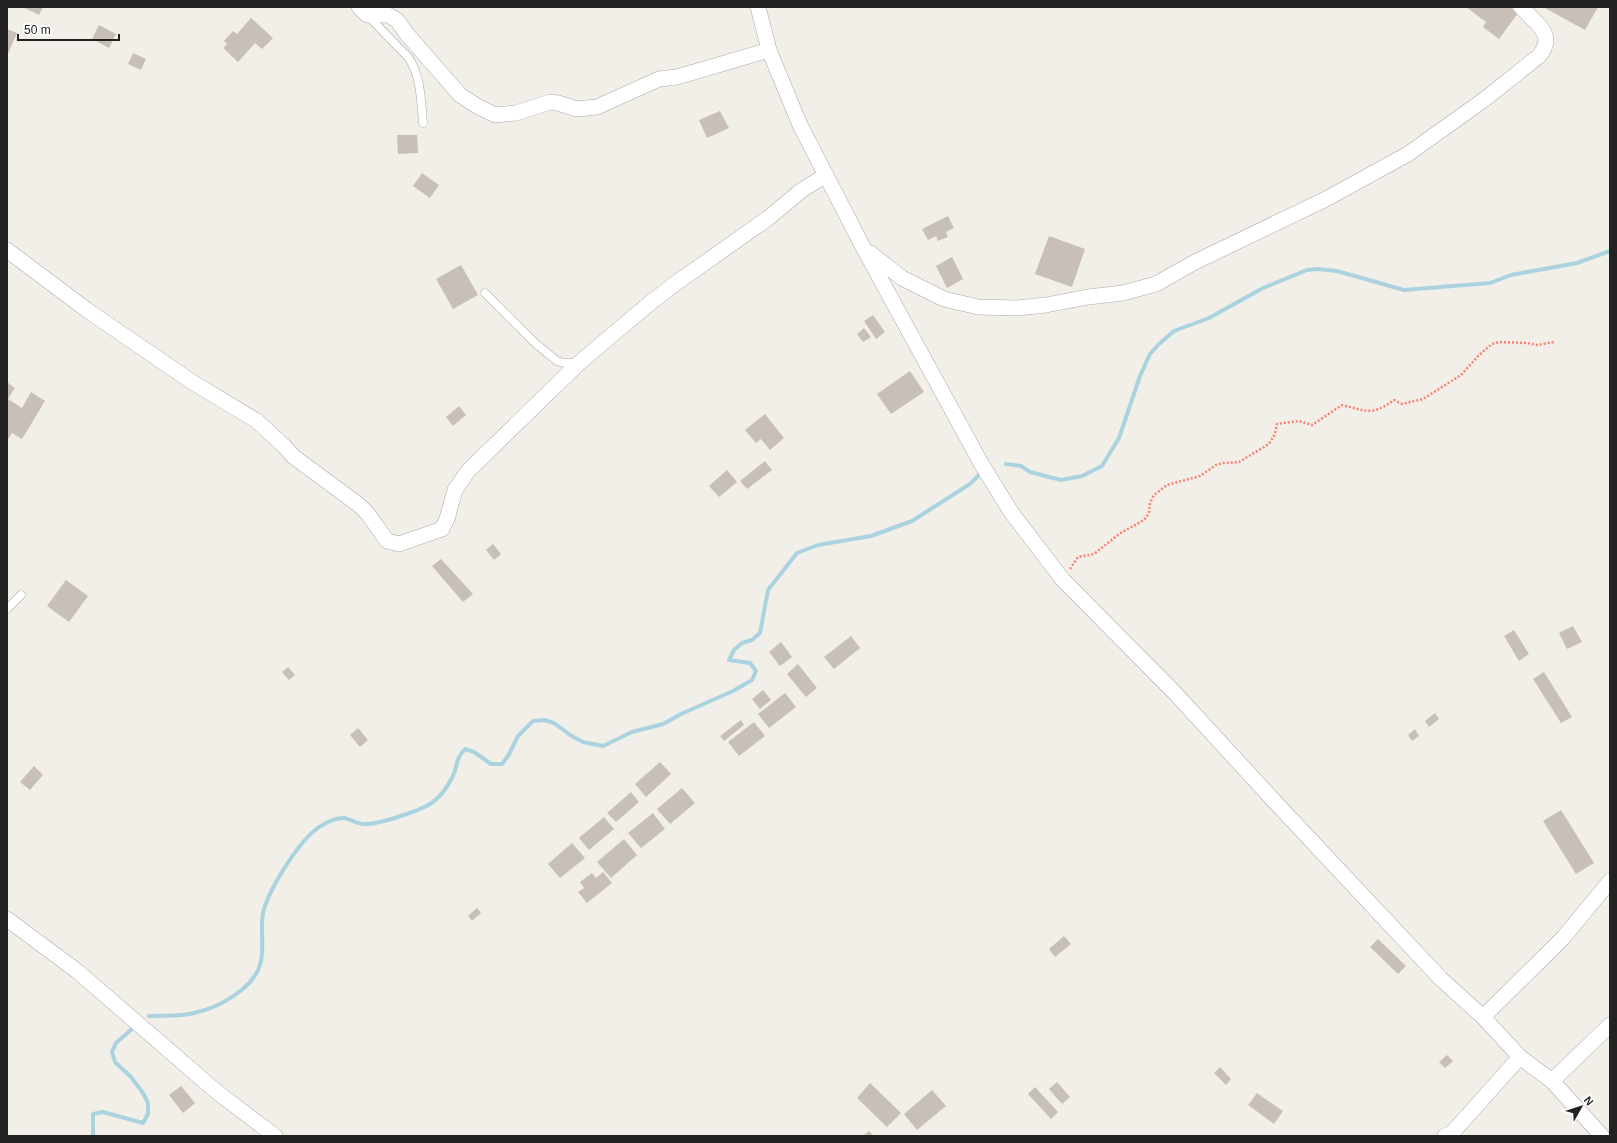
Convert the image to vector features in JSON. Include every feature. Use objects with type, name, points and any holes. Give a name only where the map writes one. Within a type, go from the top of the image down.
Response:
[{"type":"street","points":[[758,7],[769,50],[800,125],[864,249],[982,465],[1011,512],[1064,580],[1174,692],[1281,809],[1436,973],[1483,1017],[1520,1057],[1552,1081],[1602,1136]]},
{"type":"street","points":[[864,249],[902,278],[944,298],[978,307],[1016,308],[1046,305],[1088,297],[1123,293],[1156,284],[1195,262],[1326,199],[1408,154],[1484,99],[1539,56],[1546,47],[1547,37],[1542,29],[1521,7]]},
{"type":"street","points":[[363,11],[388,15],[397,20],[410,38],[460,95],[495,115],[516,112],[550,102],[577,109],[597,107],[659,79],[677,77],[769,50]]},
{"type":"street","points":[[7,250],[87,310],[186,378],[257,421],[294,457],[359,505],[368,514],[383,536],[391,543],[400,544],[442,529],[447,519],[455,490],[464,476],[579,363],[676,283],[767,219],[802,190],[826,175]]},
{"type":"street","points":[[1483,1017],[1563,938],[1610,881]]},
{"type":"street","points":[[7,919],[66,962],[217,1092],[275,1136]]},
{"type":"street","points":[[1552,1081],[1610,1025]]},
{"type":"street","points":[[1445,1136],[1452,1133],[1520,1057]]},
{"type":"lane","points":[[363,11],[414,64],[419,87],[423,123]]},
{"type":"lane","points":[[485,293],[535,343],[557,361],[564,363],[579,363]]},
{"type":"lane","points":[[7,609],[20,595]]},
{"type":"path","points":[[1064,580],[1078,557],[1094,554],[1119,534],[1144,520],[1154,495],[1167,485],[1200,476],[1216,465],[1238,462],[1269,444],[1275,434],[1277,424],[1299,421],[1312,425],[1342,405],[1368,411],[1375,411],[1382,409],[1394,400],[1402,404],[1424,399],[1461,376],[1479,355],[1492,344],[1499,342],[1538,345],[1554,342]]},
{"type":"building","points":[[23,7],[43,7],[39,15]]},
{"type":"building","points":[[1466,7],[1510,7],[1518,13],[1499,39],[1483,27],[1486,22]]},
{"type":"building","points":[[1543,7],[1598,7],[1585,30]]},
{"type":"building","points":[[251,18],[273,38],[262,49],[255,43],[238,62],[223,48],[227,44],[224,41],[233,31],[237,34]]},
{"type":"building","points":[[99,25],[116,34],[109,48],[92,39]]},
{"type":"building","points":[[7,29],[17,33],[7,56]]},
{"type":"building","points":[[133,53],[146,59],[141,70],[128,64]]},
{"type":"building","points":[[720,111],[729,128],[707,138],[699,120]]},
{"type":"building","points":[[397,135],[417,135],[418,153],[398,154]]},
{"type":"building","points":[[422,173],[439,185],[430,198],[413,186]]},
{"type":"building","points":[[948,216],[954,228],[946,232],[948,237],[938,241],[936,236],[928,240],[922,229]]},
{"type":"building","points":[[1049,236],[1085,249],[1072,287],[1035,274]]},
{"type":"building","points":[[952,257],[963,279],[947,288],[936,266]]},
{"type":"building","points":[[461,265],[478,295],[453,309],[436,279]]},
{"type":"building","points":[[873,315],[885,332],[876,339],[864,321]]},
{"type":"building","points":[[864,328],[871,337],[863,342],[857,334]]},
{"type":"building","points":[[910,371],[924,392],[891,414],[877,394]]},
{"type":"building","points":[[7,382],[15,388],[8,399],[22,408],[31,392],[45,401],[22,439],[12,433],[7,441]]},
{"type":"building","points":[[459,406],[466,415],[453,426],[446,417]]},
{"type":"building","points":[[765,414],[784,438],[770,450],[761,439],[756,443],[745,430]]},
{"type":"building","points":[[765,461],[772,470],[747,489],[740,481]]},
{"type":"building","points":[[727,470],[737,482],[719,497],[709,486]]},
{"type":"building","points":[[493,544],[501,554],[494,560],[486,550]]},
{"type":"building","points":[[441,559],[473,594],[463,602],[432,566]]},
{"type":"building","points":[[66,580],[88,596],[69,622],[47,606]]},
{"type":"building","points":[[1573,626],[1582,642],[1567,649],[1559,633]]},
{"type":"building","points":[[1514,630],[1529,654],[1519,661],[1504,636]]},
{"type":"building","points":[[851,636],[860,648],[834,669],[824,657]]},
{"type":"building","points":[[781,642],[792,657],[780,666],[769,652]]},
{"type":"building","points":[[798,664],[817,688],[806,697],[787,674]]},
{"type":"building","points":[[288,667],[295,675],[289,680],[282,672]]},
{"type":"building","points":[[1544,672],[1572,717],[1561,723],[1533,679]]},
{"type":"building","points":[[763,690],[771,700],[760,709],[752,699]]},
{"type":"building","points":[[785,693],[796,707],[769,728],[758,714]]},
{"type":"building","points":[[1435,713],[1439,719],[1429,727],[1425,721]]},
{"type":"building","points":[[741,720],[744,725],[724,741],[720,736]]},
{"type":"building","points":[[754,722],[765,736],[739,756],[728,742]]},
{"type":"building","points":[[358,728],[368,740],[360,747],[350,735]]},
{"type":"building","points":[[1415,729],[1419,736],[1412,741],[1408,735]]},
{"type":"building","points":[[660,762],[671,774],[646,797],[635,784]]},
{"type":"building","points":[[34,766],[43,775],[30,790],[20,782]]},
{"type":"building","points":[[682,788],[695,803],[670,824],[657,809]]},
{"type":"building","points":[[631,792],[639,802],[616,822],[607,813]]},
{"type":"building","points":[[1561,810],[1594,863],[1576,874],[1543,821]]},
{"type":"building","points":[[653,813],[665,829],[641,848],[628,833]]},
{"type":"building","points":[[604,817],[614,829],[589,850],[579,838]]},
{"type":"building","points":[[624,839],[637,855],[611,878],[597,862]]},
{"type":"building","points":[[572,843],[585,858],[560,878],[548,864]]},
{"type":"building","points":[[603,872],[612,883],[587,903],[578,892],[584,888],[580,882],[592,873],[596,878]]},
{"type":"building","points":[[477,908],[481,913],[472,921],[468,916]]},
{"type":"building","points":[[1064,936],[1071,944],[1055,957],[1049,949]]},
{"type":"building","points":[[1378,939],[1406,966],[1398,974],[1370,947]]},
{"type":"building","points":[[1447,1055],[1453,1061],[1445,1068],[1439,1062]]},
{"type":"building","points":[[1220,1067],[1231,1079],[1226,1085],[1214,1073]]},
{"type":"building","points":[[1057,1082],[1070,1097],[1062,1104],[1049,1089]]},
{"type":"building","points":[[870,1083],[901,1113],[887,1127],[857,1098]]},
{"type":"building","points":[[181,1086],[195,1103],[183,1113],[169,1095]]},
{"type":"building","points":[[1035,1087],[1058,1112],[1051,1119],[1028,1094]]},
{"type":"building","points":[[932,1090],[946,1106],[917,1130],[904,1114]]},
{"type":"building","points":[[1257,1093],[1283,1111],[1274,1124],[1248,1105]]},
{"type":"building","points":[[869,1131],[874,1136],[863,1136]]},
{"type":"waterway","points":[[1006,464],[1021,466],[1030,472],[1061,480],[1082,476],[1102,466],[1119,438],[1140,376],[1150,354],[1158,345],[1174,331],[1209,318],[1263,288],[1307,270],[1318,269],[1337,271],[1404,290],[1490,283],[1511,275],[1577,263],[1610,251]]},
{"type":"waterway","points":[[149,1016],[183,1015],[213,1007],[233,996],[250,982],[260,965],[263,913],[266,904],[277,881],[291,858],[307,838],[320,826],[340,818],[361,824],[370,824],[398,817],[425,807],[437,798],[446,788],[453,776],[458,759],[465,749],[474,752],[491,764],[502,764],[508,756],[518,736],[533,721],[544,720],[554,723],[570,735],[583,742],[603,746],[632,732],[663,724],[681,714],[733,691],[752,680],[756,671],[750,663],[729,660],[734,650],[742,643],[752,640],[760,633],[768,590],[797,553],[818,545],[871,536],[912,521],[970,484],[979,475]]},
{"type":"waterway","points":[[93,1136],[93,1114],[103,1112],[143,1123],[148,1114],[148,1103],[143,1093],[131,1077],[115,1062],[112,1052],[116,1043],[133,1028]]}]
